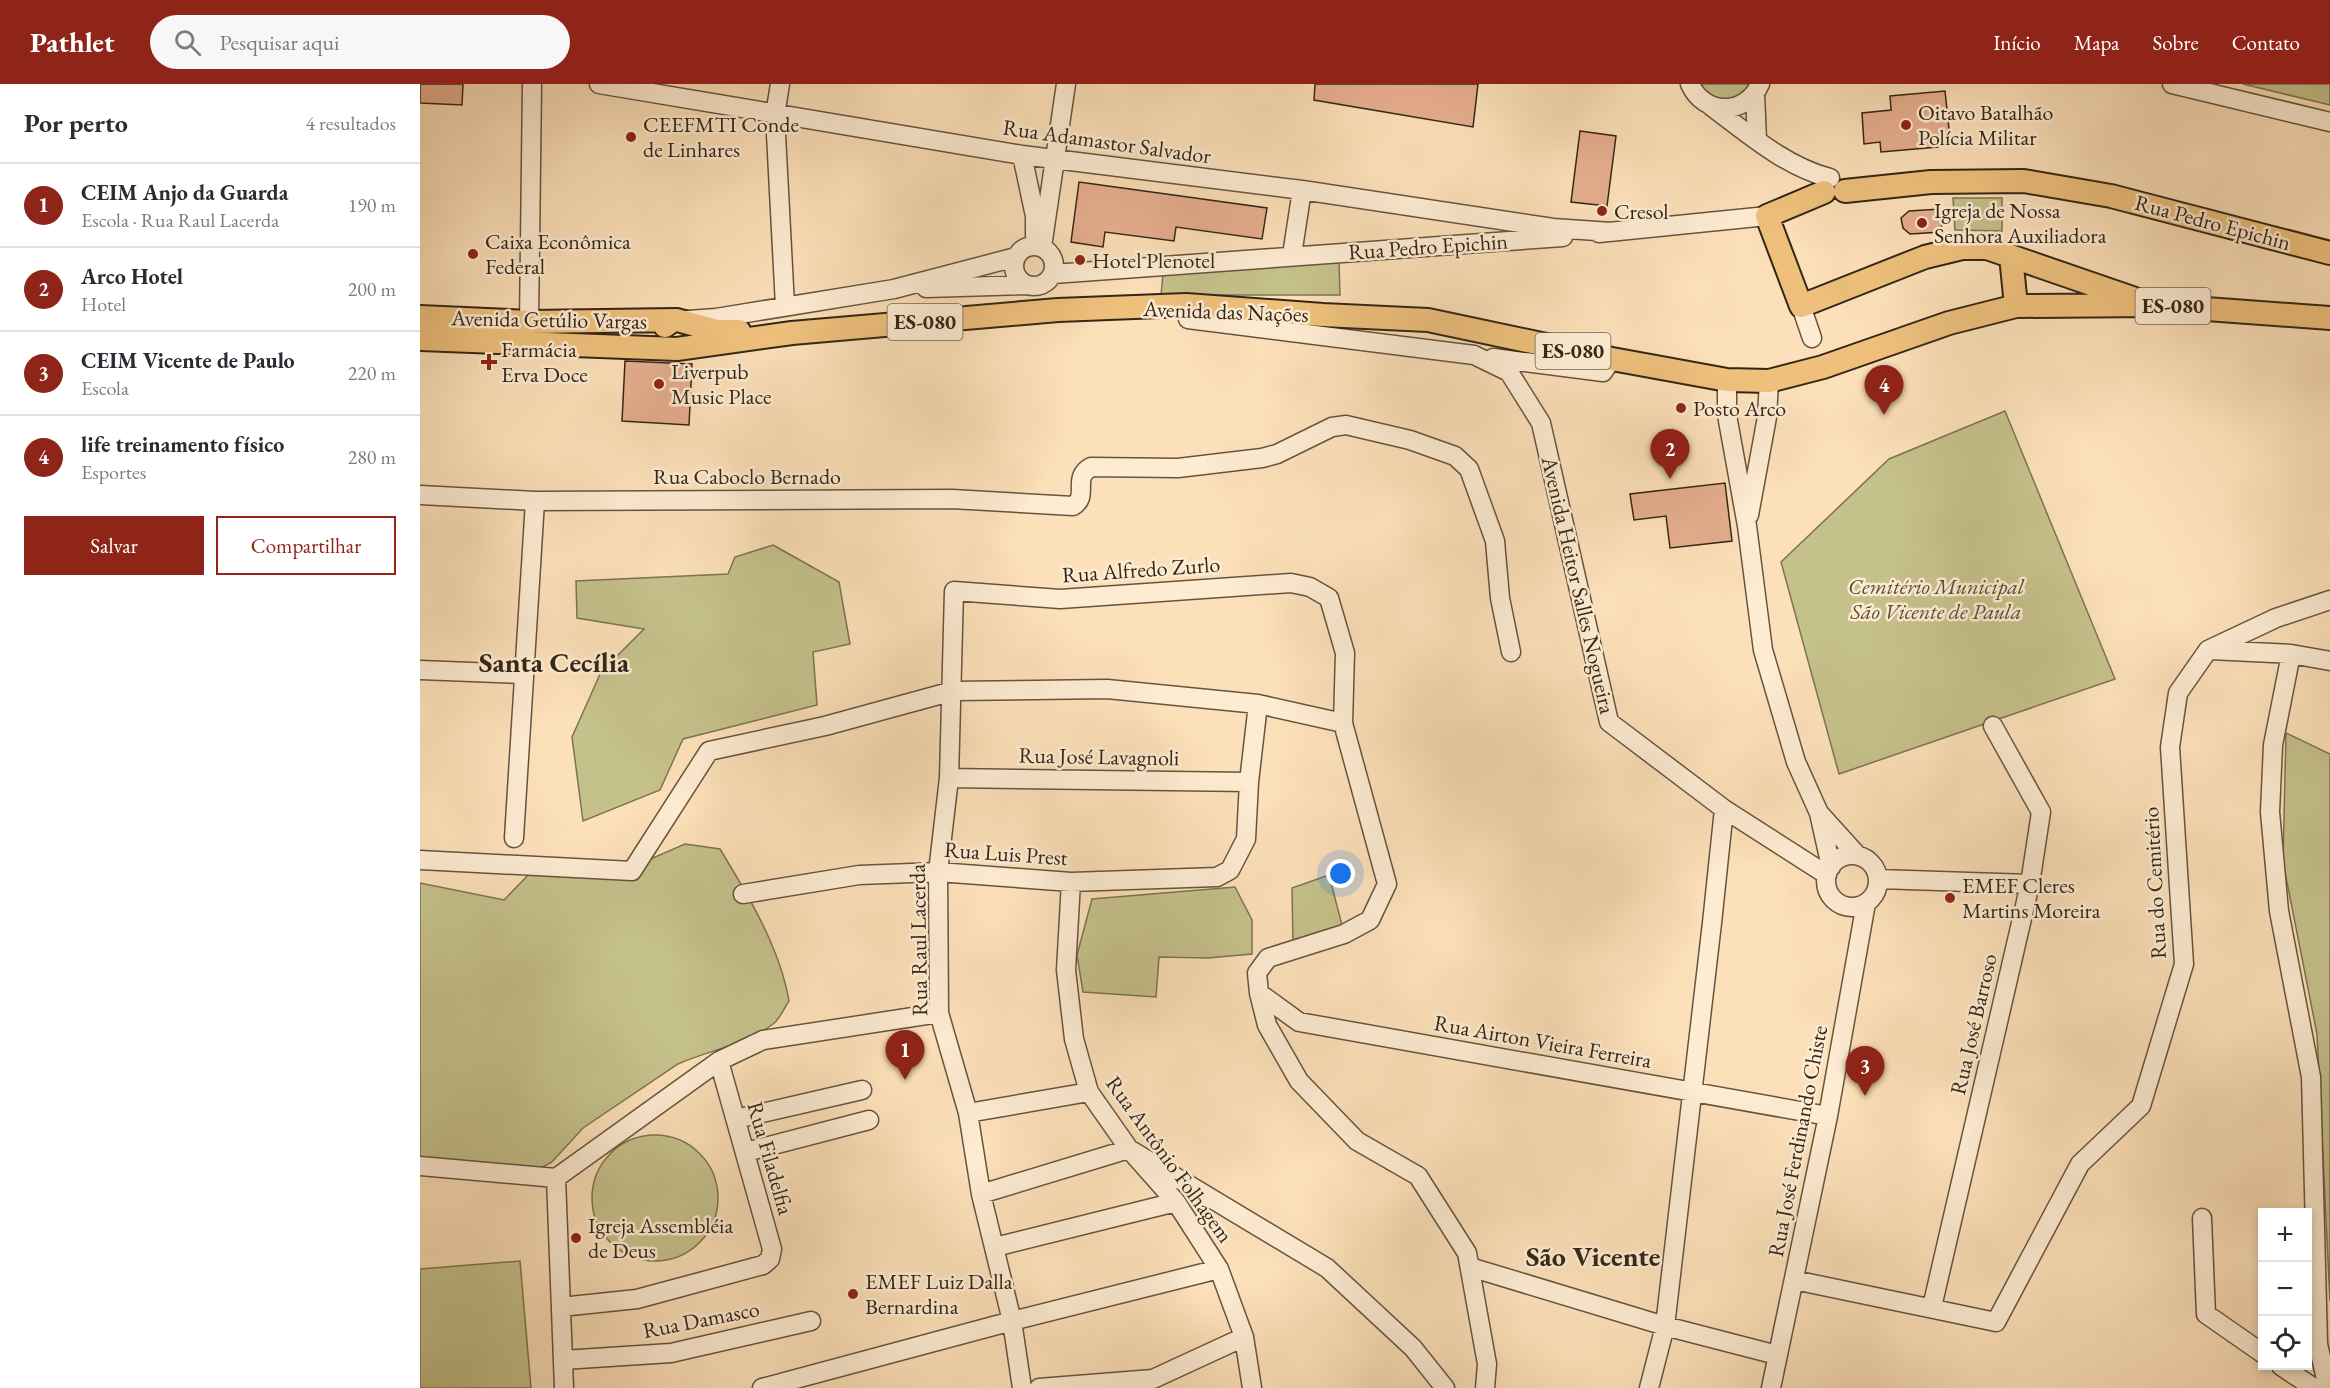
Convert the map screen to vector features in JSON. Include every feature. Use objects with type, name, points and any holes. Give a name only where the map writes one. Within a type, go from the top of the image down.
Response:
[{"type":"main road","name":"Rua Pedro Epichin","points":[[1767,216],[1800,203],[1828,187],[2024,181],[2111,196],[2330,253]]},
{"type":"main road","points":[[1767,216],[1801,306],[1925,257],[1962,248],[1987,248],[2152,305]]},
{"type":"main road","points":[[2011,256],[2016,306]]},
{"type":"main road","name":"Avenida das Nações","points":[[693,332],[792,333],[1058,310],[1186,305],[1428,320],[1612,359],[1727,380],[1769,381],[1822,367],[1949,323],[2016,306],[2152,305],[2330,318]]},
{"type":"main road","name":"Avenida das Nações","points":[[1058,310],[1188,319],[1323,315]]},
{"type":"main road","name":"Avenida Getúlio Vargas","points":[[420,317],[693,332]]},
{"type":"main road","name":"Avenida Getúlio Vargas","points":[[420,339],[693,332]]},
{"type":"main road","name":"Avenida das Nações","points":[[693,332],[792,333]]},
{"type":"street","points":[[529,322],[532,84]]},
{"type":"street","name":"Rua Adamastor Salvador","points":[[598,84],[1054,160],[1302,190],[1553,233]]},
{"type":"street","points":[[780,84],[775,115],[784,306]]},
{"type":"street","points":[[1039,246],[1041,216],[1054,160],[1066,84]]},
{"type":"street","points":[[1679,84],[1693,89],[1711,106],[1757,140],[1828,187]]},
{"type":"street","points":[[2172,84],[2330,122]]},
{"type":"street","points":[[1711,106],[1721,109],[1740,106],[1759,87]]},
{"type":"street","points":[[1757,140],[1759,87]]},
{"type":"street","points":[[1022,155],[1041,216]]},
{"type":"street","points":[[1292,255],[1302,190]]},
{"type":"street","name":"Rua Pedro Epichin","points":[[1053,274],[1553,233],[1611,232],[1767,216]]},
{"type":"street","points":[[1039,246],[1048,251],[1054,261],[1053,274],[1039,286],[1027,285],[1014,270],[1016,257],[1024,248],[1039,246]]},
{"type":"street","name":"Avenida Getúlio Vargas","points":[[693,332],[784,306],[894,289],[1016,257]]},
{"type":"street","name":"Avenida Getúlio Vargas","points":[[894,289],[1027,285]]},
{"type":"street","points":[[1801,306],[1812,338]]},
{"type":"street","points":[[1188,319],[1474,355],[1513,368],[1603,372],[1612,359]]},
{"type":"street","name":"Avenida Heitor Salles Nogueira","points":[[1513,368],[1540,423],[1609,722],[1724,808],[1829,871]]},
{"type":"street","points":[[1727,380],[1727,416],[1748,526],[1763,650],[1796,762],[1819,813],[1829,871],[1828,891],[1833,899],[1850,907],[1866,903],[1876,893],[1878,879],[1870,863],[1857,856],[1819,813]]},
{"type":"street","points":[[1748,526],[1767,417],[1769,381]]},
{"type":"street","name":"Rua Caboclo Bernado","points":[[420,495],[535,501],[952,499],[1073,507],[1079,503],[1081,497],[1081,478],[1084,471],[1091,467],[1178,468],[1262,458],[1277,454],[1332,427],[1346,425],[1410,440],[1455,456],[1469,470],[1495,541],[1500,598],[1511,652]]},
{"type":"street","points":[[514,838],[535,501]]},
{"type":"street","name":"Rua Alfredo Zurlo","points":[[954,591],[1060,599],[1291,583],[1310,587],[1329,598],[1345,653],[1343,723]]},
{"type":"street","name":"Rua Raul Lacerda","points":[[954,591],[949,778],[938,872],[939,1013],[968,1113],[981,1194],[1012,1321],[1022,1388]]},
{"type":"street","points":[[2208,650],[2276,618],[2330,600]]},
{"type":"street","points":[[2208,650],[2291,654],[2330,661]]},
{"type":"street","name":"Rua do Cemitério","points":[[1932,1307],[1996,1322],[2080,1164],[2141,1106],[2184,964],[2170,747],[2175,710],[2178,693],[2208,650]]},
{"type":"street","points":[[2291,654],[2273,745],[2270,812],[2279,911],[2312,1077],[2318,1344],[2328,1388]]},
{"type":"street","points":[[420,670],[524,674]]},
{"type":"street","points":[[420,860],[632,871],[710,751],[825,726],[953,691],[1107,689],[1258,704],[1343,723],[1387,884],[1370,920],[1344,934],[1268,958],[1257,973],[1259,993],[1267,1024],[1299,1081],[1357,1141],[1418,1176],[1467,1253],[1487,1364],[1485,1388]]},
{"type":"street","points":[[1249,782],[1258,704]]},
{"type":"street","name":"Rua José Barroso","points":[[1932,1307],[2030,884],[2041,812],[1993,726]]},
{"type":"street","name":"Rua José Lavagnoli","points":[[949,778],[1249,782]]},
{"type":"street","name":"Rua Luis Prest","points":[[743,894],[860,875],[938,872],[1071,882],[1217,877],[1230,870],[1246,839],[1249,782]]},
{"type":"street","points":[[1649,1388],[1665,1326],[1724,808]]},
{"type":"street","points":[[1829,871],[1843,857],[1857,856]]},
{"type":"street","points":[[1878,879],[2030,884]]},
{"type":"street","name":"Rua Antônio Folhagem","points":[[1071,882],[1066,970],[1074,1039],[1089,1092],[1129,1149],[1176,1202],[1219,1269],[1244,1337],[1252,1388]]},
{"type":"street","name":"Rua José Ferdinando Chiste","points":[[1771,1388],[1828,1116],[1866,903]]},
{"type":"street","name":"Rua Airton Vieira Ferreira","points":[[1259,993],[1299,1022],[1828,1116]]},
{"type":"street","points":[[420,1166],[556,1178],[719,1061],[763,1040],[939,1013]]},
{"type":"street","name":"Rua Filadelfia","points":[[561,1307],[637,1299],[763,1265],[770,1259],[772,1249],[719,1061]]},
{"type":"street","points":[[736,1119],[862,1090]]},
{"type":"street","points":[[968,1113],[1089,1092]]},
{"type":"street","points":[[746,1152],[869,1120]]},
{"type":"street","points":[[981,1194],[1129,1149],[1327,1268],[1413,1348],[1445,1388]]},
{"type":"street","points":[[556,1178],[564,1388]]},
{"type":"street","points":[[995,1247],[1176,1202]]},
{"type":"street","points":[[2202,1218],[2206,1314],[2258,1350]]},
{"type":"street","points":[[1470,1267],[1665,1326],[1777,1355]]},
{"type":"street","points":[[762,1388],[1012,1321],[1219,1269]]},
{"type":"street","points":[[1794,1280],[1932,1307]]},
{"type":"street","name":"Rua Damasco","points":[[563,1360],[671,1353],[811,1322]]},
{"type":"street","points":[[1039,1388],[1153,1379],[1244,1337]]},
{"type":"street","points":[[2288,1370],[2313,1388]]},
{"type":"green space","points":[[1698,84],[1751,84],[1738,99],[1714,100]]},
{"type":"green space","points":[[2243,84],[2330,84],[2330,105]]},
{"type":"green space","points":[[1953,198],[2002,198],[2002,231],[1955,230]]},
{"type":"green space","points":[[1339,262],[1340,295],[1161,295],[1163,274]]},
{"type":"green space","name":"Cemitério Municipal São Vicente de Paula","points":[[2005,411],[2115,679],[1839,774],[1781,562],[1889,459]]},
{"type":"green space","points":[[773,545],[839,582],[850,644],[813,652],[817,705],[683,739],[660,790],[583,821],[572,737],[601,672],[644,629],[577,618],[576,581],[728,574],[735,557]]},
{"type":"green space","points":[[2286,733],[2330,754],[2330,1301],[2317,1034],[2283,862]]},
{"type":"green space","points":[[685,844],[720,849],[752,903],[771,942],[785,981],[789,1001],[778,1019],[751,1037],[678,1064],[583,1128],[552,1162],[522,1178],[420,1168],[420,883],[504,900],[532,871],[623,871]]},
{"type":"green space","points":[[1329,875],[1343,929],[1293,945],[1292,888]]},
{"type":"green space","points":[[1235,887],[1252,920],[1252,954],[1208,958],[1159,957],[1156,997],[1083,992],[1077,955],[1092,899]]},
{"type":"green space","points":[[655,1135],[679,1140],[700,1153],[713,1174],[718,1198],[713,1222],[700,1243],[679,1256],[655,1261],[631,1256],[610,1243],[597,1222],[592,1198],[597,1174],[610,1153],[631,1140]]},
{"type":"green space","points":[[520,1261],[531,1388],[420,1388],[420,1269]]},
{"type":"building","points":[[420,84],[463,84],[462,105],[420,103]]},
{"type":"building","points":[[1315,84],[1478,84],[1473,127],[1314,100]]},
{"type":"building","name":"Oitavo Batalhão Polícia Militar","points":[[1945,91],[1950,138],[1937,139],[1938,147],[1881,152],[1880,142],[1864,144],[1862,113],[1891,110],[1890,96]]},
{"type":"building","points":[[1580,131],[1616,136],[1607,206],[1571,202]]},
{"type":"building","points":[[1079,182],[1267,208],[1262,239],[1176,227],[1174,241],[1105,232],[1103,247],[1071,242]]},
{"type":"building","name":"Igreja de Nossa Senhora Auxiliadora","points":[[1940,209],[1942,232],[1910,234],[1903,228],[1901,218],[1909,211]]},
{"type":"building","points":[[625,361],[692,364],[689,425],[622,421]]},
{"type":"building","points":[[1725,483],[1732,541],[1670,548],[1666,516],[1634,520],[1630,494]]},
{"type":"place","name":"Oitavo Batalhão Polícia Militar","points":[[1906,125]]},
{"type":"place","name":"CEEFMTI Conde de Linhares","points":[[631,137]]},
{"type":"place","name":"Cresol","points":[[1602,211]]},
{"type":"place","name":"Igreja de Nossa Senhora Auxiliadora","points":[[1922,223]]},
{"type":"place","name":"Caixa Econômica Federal","points":[[473,254]]},
{"type":"place","name":"Hotel Plenotel","points":[[1080,260]]},
{"type":"place","name":"Farmácia Erva Doce","points":[[489,362]]},
{"type":"place","name":"Liverpub Music Place","points":[[659,384]]},
{"type":"place","name":"Posto Arco","points":[[1681,408]]},
{"type":"place","name":"life treinamento físico","points":[[1884,415]]},
{"type":"place","name":"Arco Hotel","points":[[1670,479]]},
{"type":"place","name":"EMEF Cleres Martins Moreira","points":[[1950,898]]},
{"type":"place","name":"CEIM Anjo da Guarda","points":[[905,1080]]},
{"type":"place","name":"CEIM Vicente de Paulo","points":[[1865,1096]]},
{"type":"place","name":"Igreja Assembléia de Deus","points":[[576,1238]]},
{"type":"place","name":"EMEF Luiz Dalla Bernardina","points":[[853,1294]]},
{"type":"district","name":"Santa Cecília","points":[[554,662]]},
{"type":"district","name":"São Vicente","points":[[1593,1256]]}]
